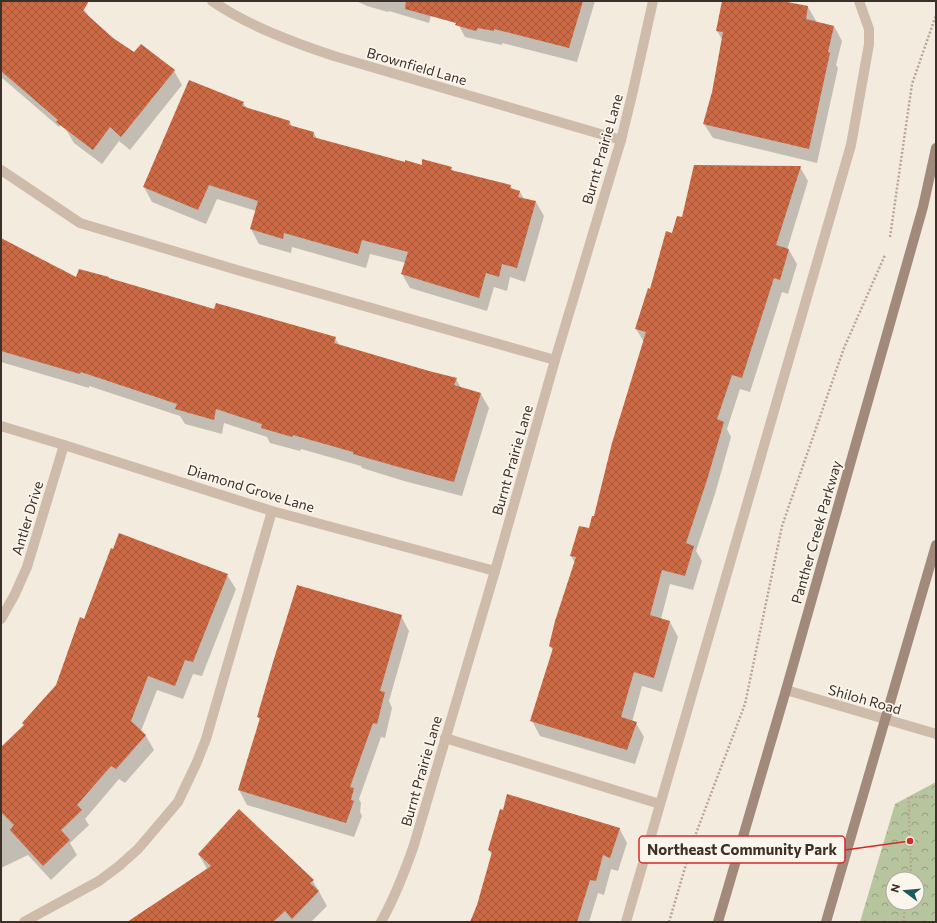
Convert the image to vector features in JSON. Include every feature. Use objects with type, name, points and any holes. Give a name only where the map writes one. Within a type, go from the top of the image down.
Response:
[{"type":"main road","name":"Panther Creek Parkway","points":[[718,922],[786,690],[923,208],[936,148]]},
{"type":"main road","points":[[826,922],[936,545]]},
{"type":"street","name":"Brownfield Lane","points":[[212,1],[255,25],[327,54],[621,140]]},
{"type":"street","name":"Burnt Prairie Lane","points":[[381,922],[403,878],[414,845],[495,571],[555,360],[621,140],[653,1]]},
{"type":"street","points":[[626,922],[851,146],[869,44],[869,29],[859,1]]},
{"type":"street","points":[[1,170],[80,223],[244,272],[555,360]]},
{"type":"street","name":"Diamond Grove Lane","points":[[1,426],[272,511],[495,571]]},
{"type":"street","name":"Antler Drive","points":[[1,619],[15,594],[27,567],[64,445]]},
{"type":"street","points":[[24,922],[99,881],[119,866],[138,849],[178,802],[197,762],[206,738],[272,511]]},
{"type":"street","name":"Shiloh Road","points":[[786,690],[936,734]]},
{"type":"street","points":[[445,738],[660,804]]},
{"type":"path","points":[[890,239],[912,84],[936,15]]},
{"type":"path","points":[[669,922],[692,844],[745,704],[782,526],[844,348],[886,254]]},
{"type":"path","points":[[911,871],[909,797],[936,797]]},
{"type":"path","points":[[903,922],[905,911]]},
{"type":"green space","points":[[936,782],[936,922],[860,922],[895,804]]},
{"type":"building","points":[[1,1],[89,1],[83,11],[113,38],[134,52],[141,44],[175,70],[121,137],[110,127],[93,150],[56,122],[58,120],[1,71]]},
{"type":"building","points":[[406,1],[583,1],[569,48],[494,29],[494,31],[478,28],[476,31],[455,25],[456,23],[405,9]]},
{"type":"building","points":[[722,1],[782,1],[808,6],[806,19],[834,26],[828,52],[830,53],[809,149],[703,124],[712,92],[723,32],[716,31]]},
{"type":"building","points":[[189,80],[244,102],[242,106],[290,121],[289,125],[314,132],[313,137],[405,162],[405,160],[422,165],[422,159],[452,167],[451,170],[511,185],[510,188],[520,191],[518,197],[536,201],[517,268],[502,264],[499,277],[486,273],[479,298],[401,274],[408,252],[362,240],[358,254],[284,233],[283,239],[250,229],[258,201],[209,185],[198,210],[143,187]]},
{"type":"building","points":[[694,165],[801,166],[776,245],[789,249],[780,280],[774,278],[742,378],[732,375],[717,419],[724,422],[686,543],[694,546],[685,576],[662,570],[650,615],[670,621],[654,678],[634,672],[621,717],[637,722],[627,750],[530,721],[553,648],[549,646],[555,621],[576,557],[570,556],[579,526],[589,528],[592,516],[594,516],[612,443],[646,332],[635,329],[648,288],[650,289],[666,231],[672,233],[677,216],[682,217]]},
{"type":"building","points":[[1,238],[76,277],[79,269],[214,309],[216,303],[336,337],[334,343],[457,378],[454,385],[481,393],[454,482],[353,454],[353,452],[293,435],[292,437],[261,428],[262,424],[216,409],[214,420],[175,409],[177,404],[81,372],[80,374],[1,351]]},
{"type":"building","points":[[119,533],[228,574],[193,662],[185,660],[175,686],[148,676],[131,721],[146,735],[116,769],[111,766],[77,805],[82,810],[61,830],[70,840],[43,866],[10,830],[14,825],[1,812],[1,747],[24,725],[22,723],[56,685],[80,617],[84,619],[111,548],[113,549]]},
{"type":"building","points":[[297,585],[402,615],[380,691],[385,692],[377,724],[373,723],[350,787],[354,788],[351,800],[354,801],[346,823],[238,790],[260,718],[257,717]]},
{"type":"building","points":[[507,794],[620,828],[610,858],[603,855],[596,881],[590,880],[577,922],[470,922],[477,905],[492,852],[488,850],[500,809],[503,810]]},
{"type":"building","points":[[239,809],[314,880],[310,883],[319,891],[292,919],[285,911],[273,922],[127,922],[211,866],[198,854]]},
{"type":"place","name":"Northeast Community Park","points":[[910,841]]}]
